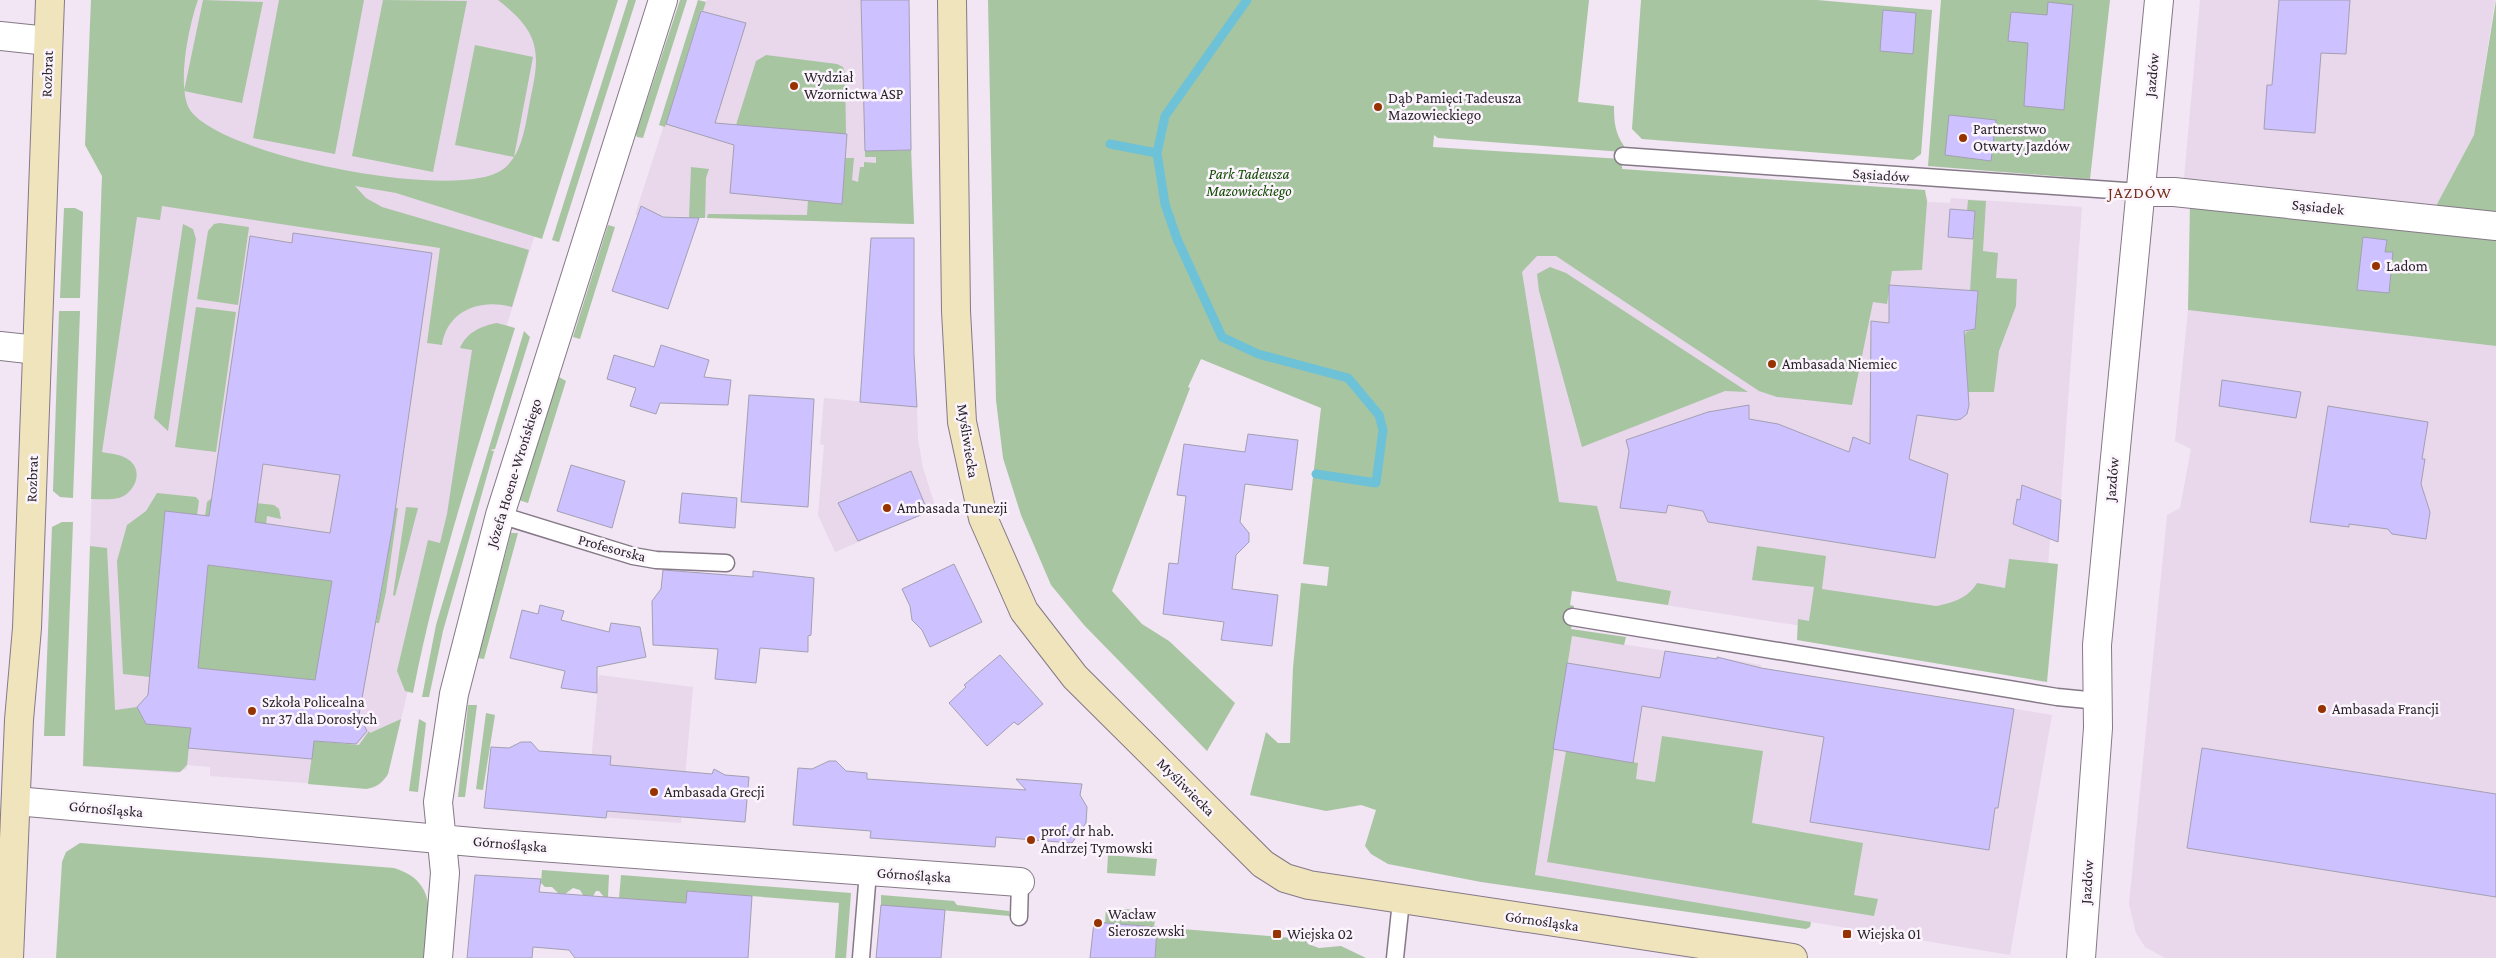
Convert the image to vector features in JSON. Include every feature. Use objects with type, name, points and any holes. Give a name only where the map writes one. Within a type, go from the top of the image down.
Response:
[{"type":"street","name":"Rozbrat","points":[[9,958],[8,801],[19,720],[27,628],[50,0]]},
{"type":"street","name":"Józefa Hoene-Wrońskiego","points":[[438,958],[445,873],[440,838],[438,802],[452,703],[471,621],[500,515],[663,0]]},
{"type":"street","name":"Myśliwiecka","points":[[952,0],[956,311],[962,422],[982,518],[1024,611],[1076,677],[1263,864],[1291,881]]},
{"type":"street","name":"Jazdów","points":[[2081,958],[2098,701],[2098,635],[2159,0]]},
{"type":"street","points":[[0,36],[48,41]]},
{"type":"street","name":"Sąsiadek","points":[[2140,192],[2174,192],[2496,226]]},
{"type":"street","points":[[0,346],[37,350]]},
{"type":"street","name":"Górnośląska","points":[[8,801],[440,838],[868,872],[1020,882]]},
{"type":"street","name":"Górnośląska","points":[[1291,881],[1401,901],[1793,958]]},
{"type":"lane","name":"Sąsiadów","points":[[1623,156],[2140,192]]},
{"type":"lane","name":"Profesorska","points":[[500,515],[633,556],[656,560],[726,563]]},
{"type":"lane","points":[[1572,617],[2057,697],[2098,701]]},
{"type":"lane","points":[[860,958],[868,872]]},
{"type":"lane","points":[[1019,916],[1020,882]]},
{"type":"lane","points":[[1395,958],[1401,901]]},
{"type":"shaded area","points":[[91,0],[608,0],[456,488],[388,774],[374,788],[210,776],[210,767],[187,765],[186,769],[177,773],[83,766],[102,176]]},
{"type":"shaded area","name":"Wydział Wzornictwa ASP","points":[[707,0],[909,0],[907,4],[914,224],[635,215],[701,10],[703,10]]},
{"type":"shaded area","points":[[2200,0],[2495,0],[2474,135],[2436,206],[2184,179]]},
{"type":"shaded area","name":"Ambasada Niemiec","points":[[1492,164],[1927,197],[1928,202],[1950,203],[1951,198],[2082,207],[2058,541],[2050,539],[2041,663],[1452,572]]},
{"type":"shaded area","name":"Ambasada Francji","points":[[2188,310],[2496,346],[2496,958],[2165,958],[2145,947],[2136,933],[2129,904],[2167,515],[2180,508],[2191,449],[2175,441]]},
{"type":"shaded area","points":[[824,398],[917,407],[918,439],[923,468],[936,509],[835,552],[818,515],[824,445],[820,444]]},
{"type":"shaded area","points":[[1572,636],[1716,659],[1717,657],[1761,665],[1761,668],[2052,715],[2010,955],[1535,876]]},
{"type":"shaded area","points":[[599,675],[693,687],[681,823],[586,816]]},
{"type":"green space","points":[[91,0],[198,0],[185,56],[184,87],[190,110],[210,127],[245,143],[290,158],[340,169],[391,177],[438,181],[477,178],[502,170],[516,155],[520,145],[535,75],[535,50],[527,29],[498,0],[618,0],[542,239],[396,193],[355,186],[366,198],[382,207],[529,250],[512,307],[489,304],[467,310],[458,315],[451,323],[445,333],[442,345],[427,343],[440,248],[162,206],[160,220],[137,217],[102,452],[119,455],[129,460],[134,465],[137,476],[129,492],[119,498],[91,499],[102,176],[85,145]]},
{"type":"green space","points":[[203,0],[263,2],[242,103],[184,91]]},
{"type":"green space","points":[[279,0],[364,0],[335,154],[253,138]]},
{"type":"green space","points":[[383,0],[467,1],[433,172],[352,156]]},
{"type":"green space","points":[[628,0],[636,0],[559,242],[552,240]]},
{"type":"green space","points":[[680,0],[687,0],[643,138],[637,137],[636,134]]},
{"type":"green space","points":[[698,0],[706,2],[703,11],[701,10],[665,127],[659,125]]},
{"type":"green space","name":"Park Tadeusza Mazowieckiego","points":[[988,0],[1589,0],[1578,102],[1614,106],[1616,127],[1624,146],[1623,152],[1438,138],[1434,135],[1433,147],[1622,159],[1622,169],[1925,190],[1927,202],[1922,270],[1892,271],[1887,304],[1873,302],[1852,405],[1777,397],[1759,391],[1556,256],[1537,256],[1522,272],[1559,502],[1597,506],[1617,581],[1671,591],[1668,605],[1572,591],[1570,605],[1574,606],[1571,629],[1626,637],[1624,645],[1572,636],[1535,875],[1811,922],[1810,927],[1806,929],[1481,882],[1388,864],[1371,854],[1365,846],[1376,810],[1361,805],[1326,811],[1250,795],[1266,732],[1278,743],[1290,743],[1293,668],[1301,583],[1327,586],[1329,567],[1303,564],[1321,408],[1201,359],[1188,387],[1190,388],[1112,591],[1142,624],[1169,641],[1235,703],[1207,751],[1084,625],[1051,585],[1021,515],[1003,458],[996,400]]},
{"type":"green space","points":[[1641,0],[1817,0],[1932,10],[1921,154],[1913,160],[1642,139],[1632,129]]},
{"type":"green space","points":[[1941,0],[2110,0],[2090,179],[1928,166]]},
{"type":"green space","points":[[2496,0],[2496,213],[2436,206],[2474,135]]},
{"type":"green space","points":[[475,45],[533,57],[514,157],[455,145]]},
{"type":"green space","points":[[766,55],[837,64],[843,67],[845,73],[846,134],[736,125],[756,61]]},
{"type":"green space","points":[[911,150],[914,224],[707,218],[708,214],[807,215],[808,200],[842,203],[845,158],[854,158],[852,180],[858,182],[860,167],[864,167],[864,162],[876,163],[876,157],[865,157],[865,151]]},
{"type":"green space","points":[[691,167],[709,169],[706,178],[705,218],[689,218]]},
{"type":"green space","points":[[1968,200],[1986,201],[1983,251],[1998,253],[1996,278],[2017,279],[2016,306],[1999,351],[1994,392],[1968,392],[1964,337],[1966,332],[1975,329],[1978,292],[1970,291],[1975,212],[1967,211]]},
{"type":"green space","points":[[2190,204],[2496,237],[2496,346],[2188,310]]},
{"type":"green space","points":[[64,208],[75,208],[83,212],[80,298],[60,298]]},
{"type":"green space","points":[[220,223],[249,227],[238,305],[197,299],[208,231],[214,224]]},
{"type":"green space","points":[[183,224],[193,229],[196,239],[168,431],[154,418]]},
{"type":"green space","points":[[608,225],[615,227],[580,339],[573,337]]},
{"type":"green space","points":[[1550,267],[1566,273],[1748,392],[1725,391],[1582,447],[1539,291],[1537,274]]},
{"type":"green space","points":[[196,307],[236,312],[216,452],[175,447]]},
{"type":"green space","points":[[59,311],[80,311],[73,498],[60,497],[53,491]]},
{"type":"green space","points":[[497,323],[515,328],[472,464],[446,555],[413,693],[405,691],[397,671],[428,540],[440,543],[447,514],[472,350],[460,348],[466,338],[475,331]]},
{"type":"green space","points":[[524,331],[530,337],[495,449],[490,450],[494,451],[443,631],[429,697],[422,697],[436,625]]},
{"type":"green space","points":[[559,377],[566,381],[528,503],[519,500]]},
{"type":"green space","points":[[157,493],[196,497],[199,501],[197,515],[165,511],[150,677],[123,674],[117,561],[127,525],[146,511]]},
{"type":"green space","points":[[212,498],[274,505],[279,509],[281,519],[267,516],[266,524],[205,516],[207,502]]},
{"type":"green space","points":[[369,504],[398,508],[386,592],[379,623],[376,623],[390,541]]},
{"type":"green space","points":[[406,507],[418,508],[395,596],[393,595]]},
{"type":"green space","points":[[62,522],[73,522],[65,736],[44,736],[52,527]]},
{"type":"green space","points":[[511,533],[518,533],[484,659],[478,658]]},
{"type":"green space","points":[[90,546],[107,548],[115,710],[137,707],[146,724],[191,728],[187,765],[180,772],[83,766]]},
{"type":"green space","points":[[1757,546],[1826,556],[1822,589],[1936,606],[1960,599],[1977,583],[2005,588],[2009,559],[2058,564],[2047,682],[1797,640],[1798,619],[1809,621],[1814,587],[1752,580]]},
{"type":"green space","points":[[208,565],[332,581],[315,680],[198,668]]},
{"type":"green space","points":[[468,705],[477,705],[465,797],[458,797]]},
{"type":"green space","points":[[486,713],[495,715],[483,790],[476,789]]},
{"type":"green space","points":[[401,719],[388,774],[379,784],[366,789],[308,784],[314,741],[359,745],[369,731],[370,733]]},
{"type":"green space","points":[[419,719],[426,723],[418,792],[409,791]]},
{"type":"green space","points":[[1662,736],[1763,751],[1752,823],[1863,843],[1854,895],[1878,899],[1874,916],[1547,862],[1566,751],[1638,763],[1636,779],[1655,782]]},
{"type":"green space","points":[[80,843],[394,868],[409,874],[419,883],[425,893],[429,917],[425,958],[56,958],[62,862],[66,852]]},
{"type":"green space","points":[[1108,855],[1157,859],[1155,876],[1107,873]]},
{"type":"green space","points":[[542,870],[609,875],[608,897],[604,897],[599,891],[596,891],[593,896],[583,895],[580,890],[573,888],[565,894],[558,893],[552,887],[545,887],[541,883]]},
{"type":"green space","points":[[621,875],[851,893],[846,958],[835,958],[839,903],[688,891],[686,903],[619,898]]},
{"type":"green space","points":[[881,895],[954,901],[957,905],[1009,911],[1010,916],[881,905]]},
{"type":"green space","points":[[1106,908],[1156,911],[1154,927],[1105,923]]},
{"type":"green space","points":[[1157,927],[1305,939],[1308,944],[1319,948],[1341,946],[1366,958],[1155,958]]},
{"type":"building","points":[[861,0],[909,0],[911,150],[865,151]]},
{"type":"building","points":[[2279,0],[2350,0],[2346,54],[2321,53],[2315,133],[2264,129],[2267,85],[2272,85]]},
{"type":"building","points":[[2048,2],[2073,5],[2064,110],[2024,106],[2028,43],[2008,41],[2011,12],[2047,15]]},
{"type":"building","points":[[1883,10],[1916,13],[1913,54],[1880,51]]},
{"type":"building","points":[[701,11],[746,23],[715,123],[847,134],[842,204],[730,193],[734,145],[666,124]]},
{"type":"building","points":[[1949,115],[1996,120],[1991,161],[1945,155]]},
{"type":"building","points":[[641,206],[663,217],[699,218],[668,309],[612,291]]},
{"type":"building","points":[[1950,209],[1975,211],[1973,239],[1948,237]]},
{"type":"building","points":[[293,233],[432,253],[393,525],[359,715],[367,731],[356,744],[314,741],[312,759],[188,748],[191,728],[146,724],[137,707],[148,695],[165,511],[209,516],[250,236],[292,243]],"holes":[[[263,464],[340,475],[330,533],[255,522]],[[208,565],[332,581],[315,680],[198,668]]]},
{"type":"building","name":"Ladom","points":[[2363,237],[2387,240],[2385,252],[2393,252],[2389,293],[2357,290]]},
{"type":"building","points":[[871,238],[914,238],[914,354],[917,407],[860,402]]},
{"type":"building","points":[[1889,285],[1978,291],[1975,329],[1964,331],[1969,405],[1967,414],[1961,419],[1956,420],[1917,415],[1909,459],[1948,474],[1935,558],[1708,522],[1703,511],[1668,505],[1666,513],[1620,508],[1629,451],[1626,440],[1708,412],[1749,405],[1749,419],[1778,424],[1849,452],[1853,437],[1870,444],[1871,321],[1889,323]]},
{"type":"building","points":[[661,345],[709,360],[704,377],[731,380],[728,405],[660,403],[656,414],[630,406],[636,388],[607,379],[614,355],[654,367]]},
{"type":"building","points":[[2222,380],[2301,392],[2296,418],[2219,406]]},
{"type":"building","points":[[749,395],[814,399],[808,507],[741,502]]},
{"type":"building","points":[[2328,406],[2428,422],[2422,459],[2425,459],[2421,484],[2430,512],[2426,539],[2392,534],[2388,529],[2310,522]]},
{"type":"building","points":[[1248,434],[1298,440],[1292,490],[1245,484],[1240,522],[1249,533],[1249,542],[1236,555],[1232,589],[1278,595],[1272,646],[1221,640],[1224,622],[1163,614],[1169,563],[1178,564],[1186,496],[1177,495],[1184,444],[1245,452]]},
{"type":"building","points":[[571,465],[625,481],[612,528],[557,511]]},
{"type":"building","name":"Ambasada Tunezji","points":[[911,471],[928,512],[858,541],[838,503]]},
{"type":"building","points":[[2022,485],[2061,500],[2058,542],[2013,524],[2017,499],[2020,500]]},
{"type":"building","points":[[682,493],[737,498],[735,528],[679,523]]},
{"type":"building","points":[[954,564],[982,622],[930,647],[922,630],[912,620],[910,606],[902,589]]},
{"type":"building","points":[[663,570],[753,577],[753,571],[814,578],[811,635],[808,636],[808,652],[760,648],[756,683],[715,679],[718,649],[653,645],[652,601],[661,589]]},
{"type":"building","points":[[540,605],[564,611],[561,620],[609,632],[611,623],[640,627],[646,657],[597,667],[597,693],[561,688],[565,671],[510,658],[522,610],[538,614]]},
{"type":"building","points":[[1665,651],[1717,659],[1717,657],[1761,668],[2014,709],[1998,808],[1995,808],[1989,850],[1810,822],[1824,737],[1642,706],[1633,763],[1553,749],[1567,663],[1660,678]]},
{"type":"building","points":[[1000,655],[1043,704],[1018,725],[1014,722],[987,746],[949,703],[966,687],[964,685]]},
{"type":"building","points":[[521,742],[531,742],[539,751],[611,756],[610,765],[712,774],[714,769],[725,775],[749,777],[745,822],[607,811],[606,818],[484,808],[491,747],[509,748]]},
{"type":"building","points":[[2202,748],[2496,794],[2496,897],[2187,848]]},
{"type":"building","points":[[829,761],[836,761],[846,771],[867,773],[867,779],[1026,790],[1016,779],[1082,784],[1080,795],[1087,807],[1086,823],[1072,843],[996,837],[995,847],[870,838],[871,831],[793,825],[798,768],[812,769]]},
{"type":"building","points":[[475,875],[541,879],[539,892],[686,903],[687,891],[752,896],[748,958],[575,958],[569,950],[533,947],[532,958],[467,958]]},
{"type":"building","points":[[881,905],[945,910],[941,958],[876,958]]},
{"type":"building","points":[[1094,922],[1157,927],[1155,958],[1090,958]]},
{"type":"waterway","points":[[1110,144],[1157,153],[1165,116],[1247,0]]},
{"type":"waterway","points":[[1157,153],[1165,204],[1177,239],[1222,337],[1258,354],[1348,378],[1379,415],[1383,430],[1376,483],[1316,474]]},
{"type":"place","name":"Wydział Wzornictwa ASP","points":[[794,86]]},
{"type":"place","name":"Dąb Pamięci Tadeusza Mazowieckiego","points":[[1378,107]]},
{"type":"place","name":"Partnerstwo Otwarty Jazdów","points":[[1963,138]]},
{"type":"place","name":"Ladom","points":[[2376,266]]},
{"type":"place","name":"Ambasada Niemiec","points":[[1772,364]]},
{"type":"place","name":"Ambasada Tunezji","points":[[887,508]]},
{"type":"place","name":"Ambasada Francji","points":[[2322,709]]},
{"type":"place","name":"Szkoła Policealna nr 37 dla Dorosłych","points":[[252,711]]},
{"type":"place","name":"Ambasada Grecji","points":[[654,792]]},
{"type":"place","name":"prof. dr hab. Andrzej Tymowski","points":[[1031,840]]},
{"type":"place","name":"Wacław Sieroszewski","points":[[1098,923]]},
{"type":"place","name":"Wiejska 02","points":[[1277,934]]},
{"type":"place","name":"Wiejska 01","points":[[1847,934]]},
{"type":"district","name":"JAZDÓW","points":[[2140,192]]}]
